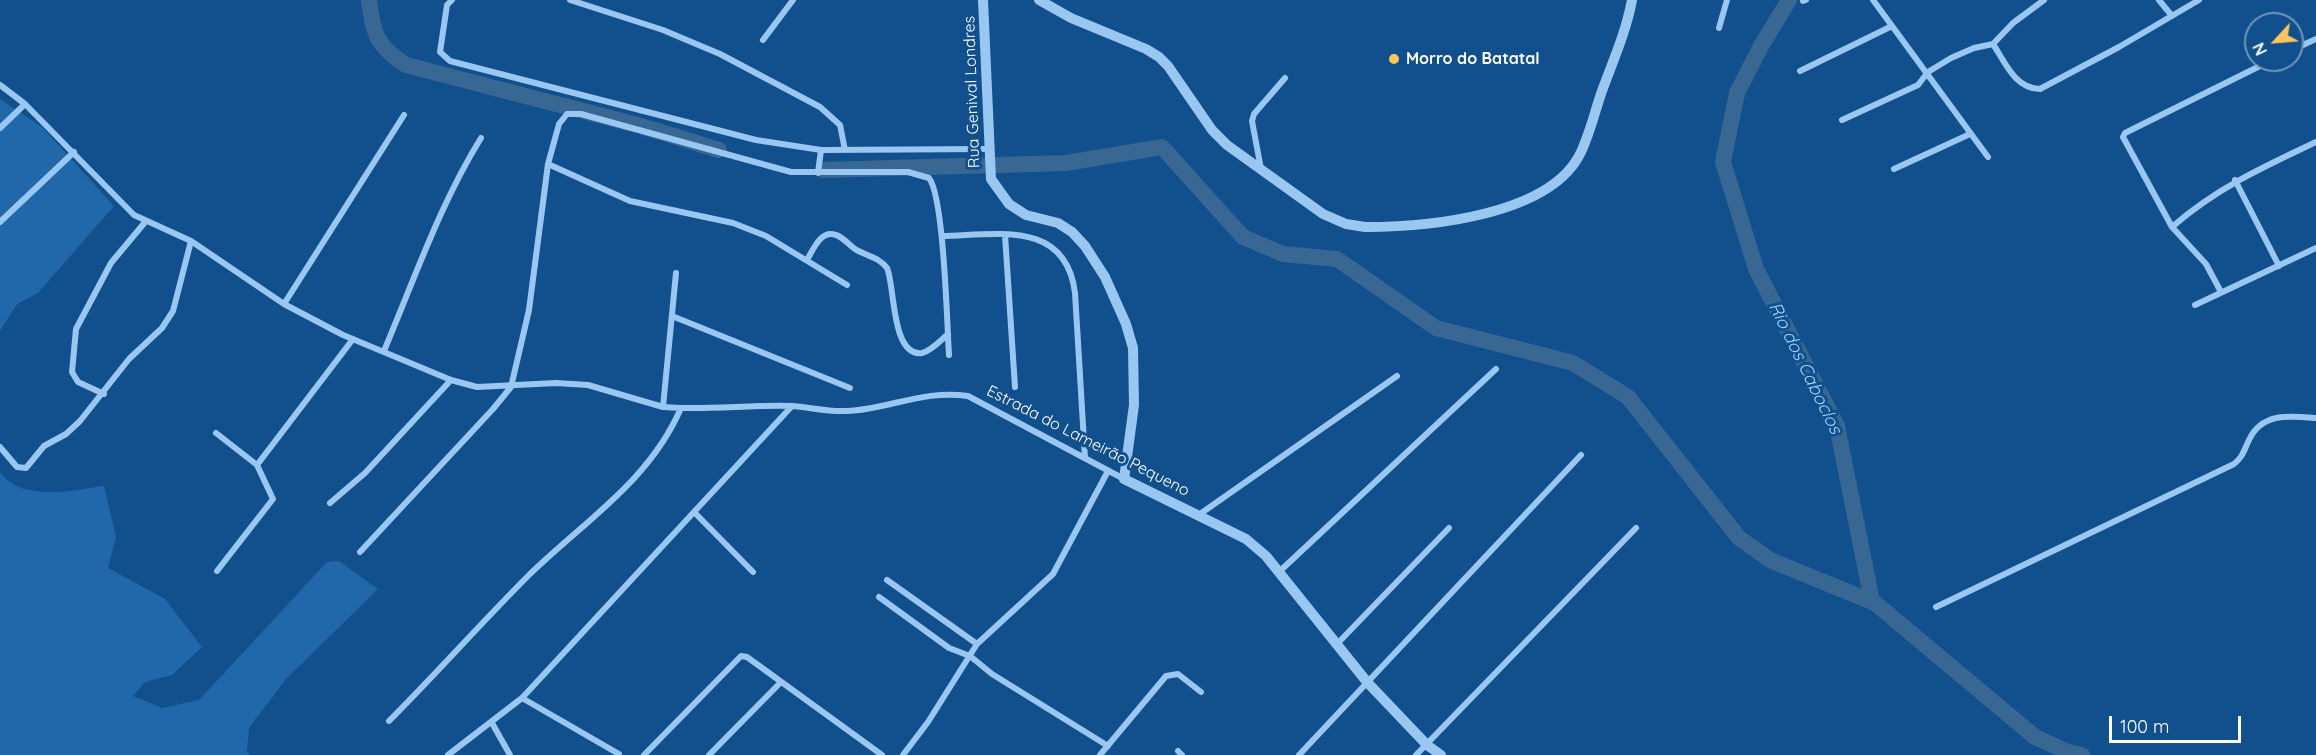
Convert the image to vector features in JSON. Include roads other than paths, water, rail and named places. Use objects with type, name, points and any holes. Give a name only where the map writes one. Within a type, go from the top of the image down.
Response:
[{"type":"street","points":[[452,0],[447,5],[440,52],[450,62],[756,140],[821,150],[988,151]]},
{"type":"street","points":[[570,0],[682,38],[720,54],[820,107],[840,125],[846,150]]},
{"type":"street","points":[[763,40],[793,0]]},
{"type":"street","name":"Rua Genival Londres","points":[[984,0],[988,151],[991,178],[1009,204],[1026,215],[1058,223],[1072,232],[1085,246],[1104,277],[1126,324],[1136,370],[1132,430],[1124,479]]},
{"type":"street","points":[[1039,0],[1071,18],[1146,49],[1159,57],[1168,66],[1212,130],[1227,145],[1323,214],[1346,224],[1365,227],[1489,213],[1532,198],[1551,185],[1581,153],[1620,46],[1632,0]]},
{"type":"street","points":[[1719,28],[1727,0]]},
{"type":"street","points":[[1873,0],[1915,59],[1928,72],[1988,157]]},
{"type":"street","points":[[1842,120],[1918,85],[1928,72],[1974,48],[1993,44],[2013,23],[2044,0]]},
{"type":"street","points":[[2159,0],[2172,16]]},
{"type":"street","points":[[1993,44],[2018,81],[2031,89],[2040,89],[2199,0]]},
{"type":"street","points":[[1800,71],[1892,26]]},
{"type":"street","points":[[2221,292],[2206,264],[2172,227],[2130,153],[2124,135],[2248,72]]},
{"type":"street","points":[[1262,170],[1252,121],[1254,114],[1285,78]]},
{"type":"street","name":"Estrada do Lameirão Pequeno","points":[[0,85],[25,104],[74,152],[124,207],[146,221],[191,241],[284,304],[353,339],[451,380],[477,387],[556,383],[588,385],[663,407],[681,408],[792,406],[841,411],[871,408],[922,395],[948,393],[968,396],[1108,471],[1200,514],[1246,539],[1280,571],[1367,682],[1426,745],[1441,755]]},
{"type":"street","points":[[0,128],[25,104]]},
{"type":"street","points":[[360,552],[494,409],[511,387],[529,309],[548,164],[559,124],[562,118],[572,113],[791,172],[908,172],[923,175],[932,182],[934,188],[942,236],[949,355]]},
{"type":"street","points":[[284,304],[404,115]]},
{"type":"street","points":[[1894,169],[1970,134]]},
{"type":"street","points":[[384,351],[445,207],[465,164],[481,138]]},
{"type":"street","points":[[2172,227],[2206,198],[2235,180],[2316,142]]},
{"type":"street","points":[[818,173],[821,150]]},
{"type":"street","points":[[0,222],[74,152]]},
{"type":"street","points":[[548,164],[630,201],[733,222],[766,236],[847,285]]},
{"type":"street","points":[[2235,180],[2279,266]]},
{"type":"street","points":[[104,394],[78,382],[72,372],[76,329],[111,263],[146,221]]},
{"type":"street","points":[[807,260],[818,241],[829,234],[836,234],[855,248],[882,261],[887,268],[895,319],[907,347],[914,352],[922,352],[948,334]]},
{"type":"street","points":[[942,236],[1021,234],[1060,252],[1073,275],[1085,458]]},
{"type":"street","points":[[1005,235],[1015,387]]},
{"type":"street","points":[[0,447],[17,468],[26,468],[44,446],[66,434],[80,421],[104,394],[123,365],[162,328],[173,311],[191,241]]},
{"type":"street","points":[[2195,305],[2316,248]]},
{"type":"street","points":[[663,407],[676,273]]},
{"type":"street","points":[[672,316],[850,388]]},
{"type":"street","points":[[257,465],[353,339]]},
{"type":"street","points":[[1280,571],[1496,369]]},
{"type":"street","points":[[1200,514],[1397,376]]},
{"type":"street","points":[[330,503],[365,473],[451,380]]},
{"type":"street","points":[[448,755],[522,698],[792,406]]},
{"type":"street","points":[[389,721],[529,575],[594,519],[631,480],[665,442],[681,408]]},
{"type":"street","points":[[1936,607],[2234,464],[2241,458],[2250,438],[2266,421],[2283,416],[2316,418]]},
{"type":"street","points":[[216,433],[257,465],[271,494],[272,503],[217,571]]},
{"type":"street","points":[[1299,755],[1581,455]]},
{"type":"street","points":[[903,755],[977,644],[1053,574],[1108,471]]},
{"type":"street","points":[[694,512],[753,572]]},
{"type":"street","points":[[1337,644],[1449,528]]},
{"type":"street","points":[[1416,755],[1552,618],[1636,528]]},
{"type":"street","points":[[887,580],[977,644]]},
{"type":"street","points":[[879,597],[948,648],[969,656],[992,674],[1108,746]]},
{"type":"street","points":[[644,755],[741,656],[747,657],[882,755]]},
{"type":"street","points":[[1100,755],[1166,676],[1178,674],[1201,692]]},
{"type":"street","points":[[710,755],[781,682]]},
{"type":"street","points":[[522,698],[619,754]]},
{"type":"street","points":[[492,723],[510,755]]},
{"type":"waterway","points":[[369,0],[372,21],[378,38],[388,51],[406,65],[641,126],[719,150]]},
{"type":"waterway","name":"Rio dos Caboclos","points":[[1789,0],[1761,46],[1737,93],[1723,162],[1756,269],[1837,426],[1872,601]]},
{"type":"waterway","points":[[823,170],[1066,163],[1162,147],[1243,237],[1283,254],[1337,259],[1436,328],[1573,363],[1628,397],[1739,538],[1770,560],[1875,603],[2035,737],[2068,752],[2082,755]]},
{"type":"place","name":"Morro do Batatal","points":[[1394,59]]}]
